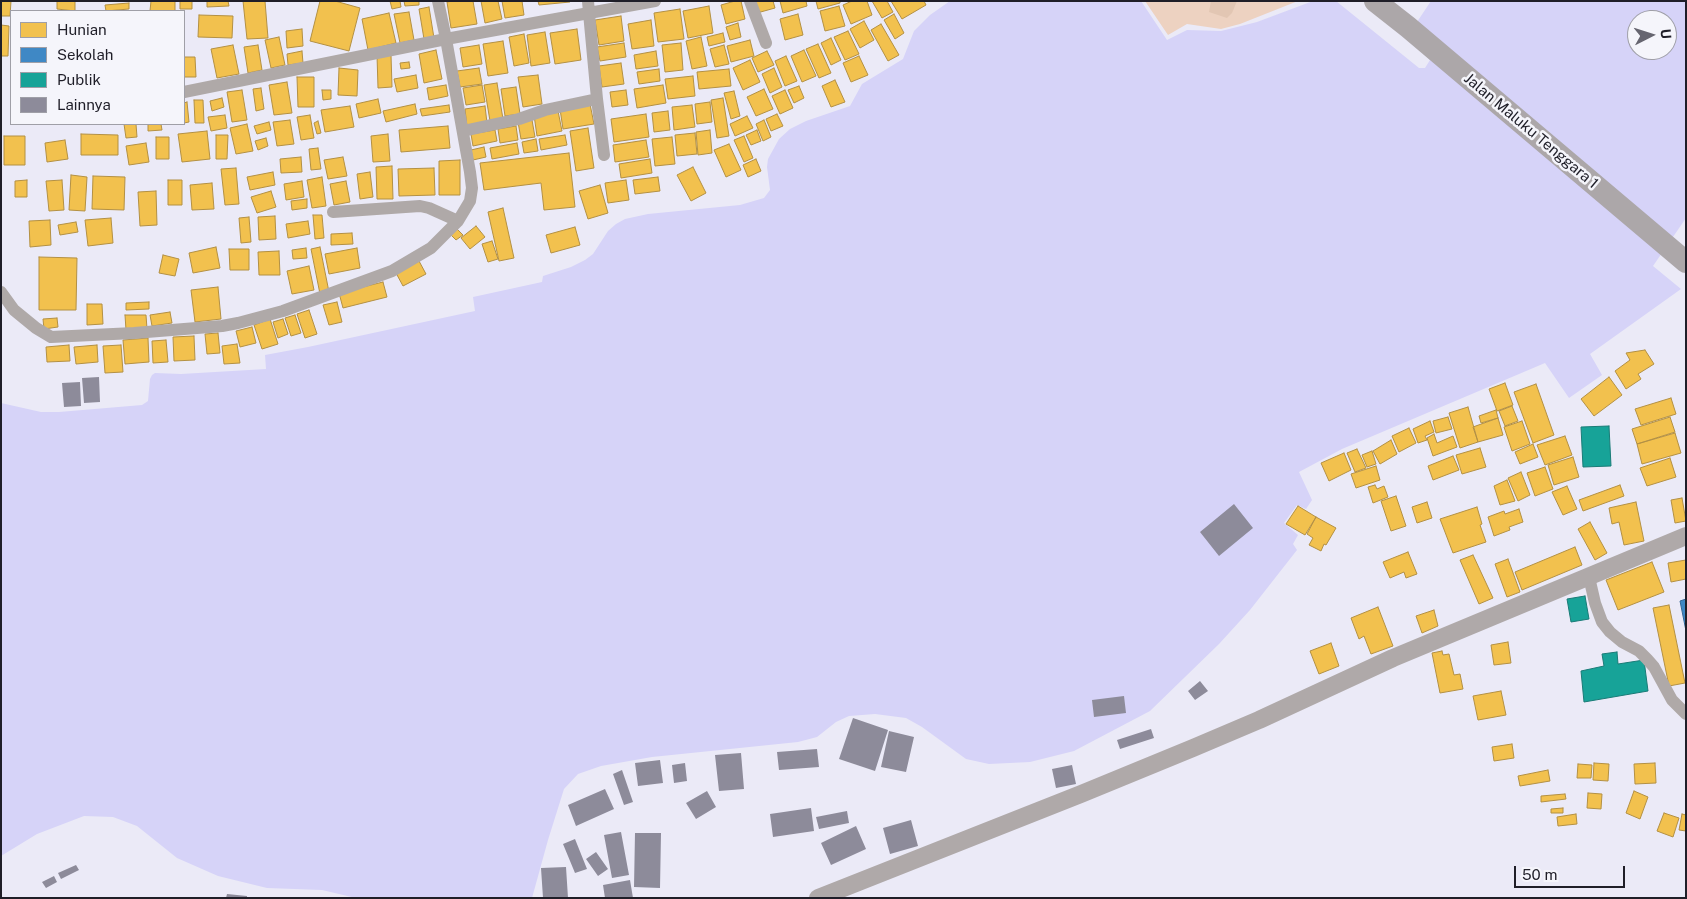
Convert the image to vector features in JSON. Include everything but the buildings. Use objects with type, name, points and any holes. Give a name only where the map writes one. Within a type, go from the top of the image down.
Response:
[{"type":"highway","name":"Jalan Maluku Tenggara 1","points":[[1375,1],[1408,26],[1678,256]]},
{"type":"street","points":[[1,292],[14,310],[26,321],[51,337],[222,326],[283,311],[392,271],[431,248],[458,222],[470,202],[472,188],[438,1]]},
{"type":"street","points":[[185,92],[446,39],[589,7],[655,1]]},
{"type":"street","points":[[750,1],[766,43]]},
{"type":"street","points":[[589,7],[596,98],[604,155]]},
{"type":"street","points":[[463,131],[519,119],[544,110],[596,98]]},
{"type":"street","points":[[333,212],[420,206],[429,208],[458,222]]},
{"type":"street","points":[[818,898],[1193,748],[1259,720],[1393,658],[1686,536]]},
{"type":"street","points":[[1589,577],[1602,622],[1622,642],[1639,651],[1647,659],[1654,667],[1672,700],[1686,714]]},
{"type":"shaded area","points":[[1145,1],[1298,1],[1240,24],[1221,29],[1187,24],[1168,35]]},
{"type":"shaded area","points":[[1211,1],[1237,1],[1232,13],[1227,18],[1209,12]]},
{"type":"water","points":[[950,1],[1141,1],[1167,40],[1187,30],[1221,31],[1257,22],[1313,1],[1336,1],[1419,68],[1425,68],[1430,60],[1407,37],[1431,1],[1686,1],[1686,218],[1653,266],[1681,289],[1590,354],[1602,375],[1569,398],[1545,363],[1342,449],[1299,472],[1312,500],[1306,509],[1297,505],[1284,523],[1298,535],[1293,544],[1297,550],[1250,610],[1219,644],[1150,711],[1074,751],[1030,762],[989,764],[966,759],[922,727],[906,718],[875,714],[849,716],[836,722],[817,737],[798,742],[652,757],[601,766],[578,774],[564,789],[532,898],[356,898],[322,890],[267,888],[218,876],[177,858],[137,826],[113,817],[84,816],[37,834],[1,856],[1,403],[41,412],[142,405],[148,401],[150,379],[155,373],[181,374],[266,369],[265,355],[475,311],[473,297],[542,282],[543,276],[571,267],[585,260],[593,254],[608,231],[625,219],[648,214],[740,205],[764,198],[770,190],[767,167],[768,159],[779,139],[790,129],[806,121],[850,106],[862,84],[903,59],[914,31],[930,15]]}]
